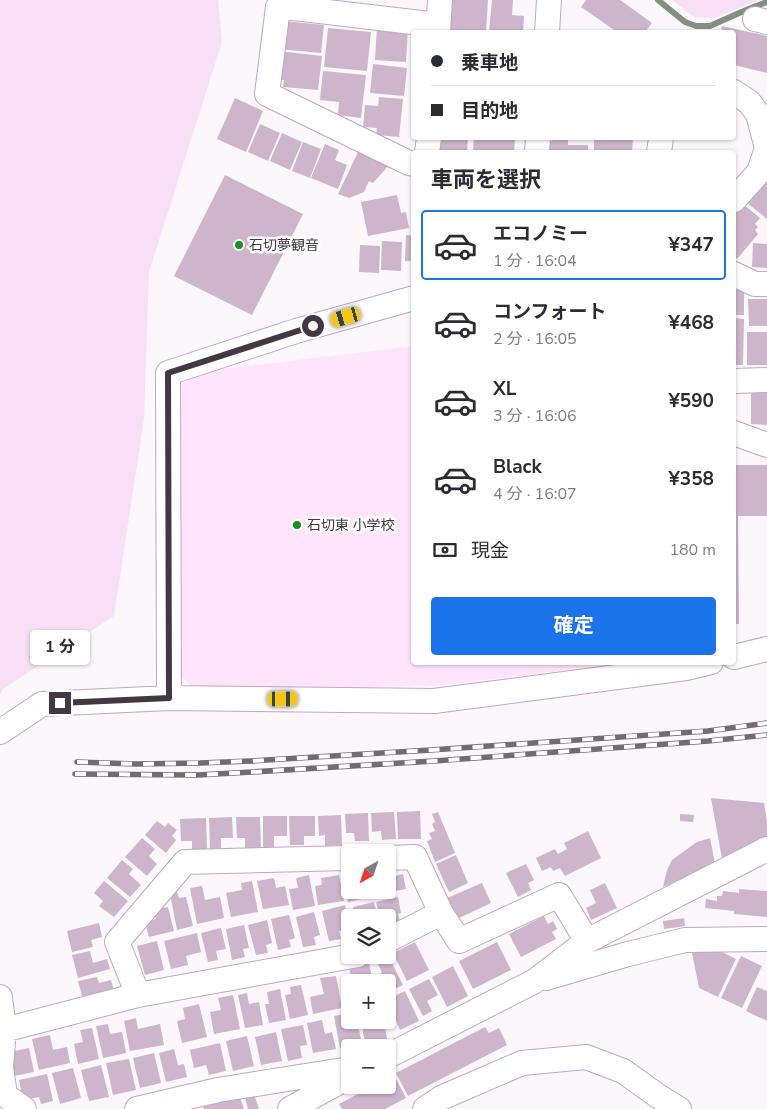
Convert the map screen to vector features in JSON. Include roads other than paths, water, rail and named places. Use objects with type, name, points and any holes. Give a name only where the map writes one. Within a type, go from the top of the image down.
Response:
[{"type":"street","points":[[411,163],[267,94],[278,7],[303,8],[438,29],[440,0]]},
{"type":"street","points":[[547,30],[549,0]]},
{"type":"street","points":[[736,93],[749,102],[758,114],[767,148],[759,172],[736,198]]},
{"type":"street","points":[[736,275],[755,284],[767,284]]},
{"type":"street","points":[[169,698],[168,373],[296,331],[411,299]]},
{"type":"street","points":[[736,380],[767,380]]},
{"type":"street","points":[[736,434],[767,445]]},
{"type":"street","points":[[736,657],[767,649]]},
{"type":"street","points":[[0,732],[42,704],[169,698],[434,701],[698,665]]},
{"type":"street","points":[[535,981],[587,940],[767,849]]},
{"type":"street","points":[[396,858],[415,857],[441,913],[459,941],[559,895],[587,940]]},
{"type":"street","points":[[138,995],[117,942],[184,862],[341,858]]},
{"type":"street","points":[[396,936],[441,913]]},
{"type":"street","points":[[396,1052],[535,981],[628,954],[685,940],[767,939]]},
{"type":"street","points":[[4,1030],[138,995],[341,958]]},
{"type":"street","points":[[0,997],[4,1030],[0,1067],[5,1095],[24,1109]]},
{"type":"street","points":[[425,1109],[441,1098],[522,1063],[586,1057],[623,1071],[680,1109]]},
{"type":"street","points":[[137,1109],[218,1090],[341,1070]]},
{"type":"street","points":[[290,1109],[341,1081]]},
{"type":"waterway","points":[[658,0],[685,22],[696,26],[710,26],[767,2]]},
{"type":"railway","points":[[77,762],[136,764],[251,761],[708,731],[767,723]]},
{"type":"railway","points":[[75,774],[198,775],[252,772],[434,761],[767,735]]},
{"type":"place","name":"石切夢観音","points":[[239,245]]},
{"type":"place","name":"石切東 小学校","points":[[297,525]]}]
